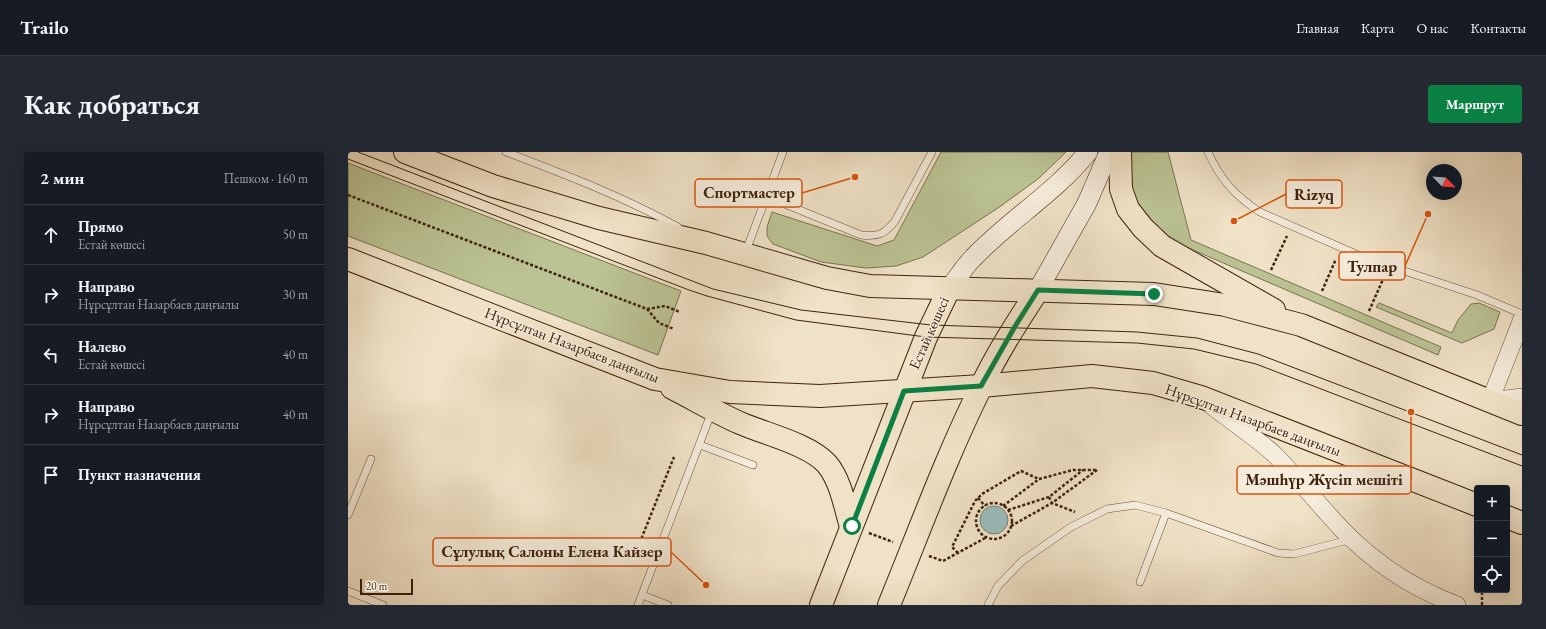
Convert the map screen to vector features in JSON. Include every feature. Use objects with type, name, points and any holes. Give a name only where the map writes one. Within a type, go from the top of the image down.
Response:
[{"type":"main road","points":[[405,152],[493,186],[599,218],[706,243],[827,278],[870,286],[1154,294],[1225,305],[1301,325],[1522,414]]},
{"type":"main road","name":"Естай көшесі","points":[[821,605],[859,529],[904,391],[931,325],[949,289],[973,258],[1002,231],[1059,183],[1088,152]]},
{"type":"main road","points":[[890,605],[949,457],[981,386],[1084,209],[1099,178],[1109,152]]},
{"type":"main road","points":[[1120,152],[1121,189],[1128,209],[1143,228],[1162,246],[1301,325]]},
{"type":"main road","name":"Нұрсұлтан Назарбаев даңғылы","points":[[348,259],[655,379],[730,392],[820,396],[981,386],[1092,376],[1154,383],[1201,397],[1474,504]]},
{"type":"main road","points":[[655,379],[739,423],[788,442],[818,456],[828,465],[835,476],[859,529]]},
{"type":"main road","points":[[1510,518],[1522,523]]},
{"type":"street","points":[[1490,401],[1518,346],[1522,319]]},
{"type":"street","points":[[1201,397],[1273,454],[1302,482],[1327,514],[1379,563],[1433,596],[1456,605]]},
{"type":"street","points":[[1490,401],[1522,397]]},
{"type":"lane","points":[[506,152],[596,186],[652,213],[706,243]]},
{"type":"lane","points":[[744,255],[765,196],[783,152]]},
{"type":"lane","points":[[765,196],[861,234],[871,236],[881,234],[889,228],[895,220],[932,152]]},
{"type":"lane","points":[[1208,152],[1220,175],[1232,191],[1260,212],[1365,258],[1477,295],[1522,314]]},
{"type":"lane","points":[[638,605],[713,409]]},
{"type":"lane","points":[[700,445],[753,465]]},
{"type":"lane","points":[[348,516],[371,459]]},
{"type":"lane","points":[[988,605],[998,586],[1022,561],[1071,527],[1107,509],[1135,505],[1166,513],[1278,553],[1294,554],[1352,539]]},
{"type":"lane","points":[[1140,582],[1166,513]]},
{"type":"lane","points":[[348,590],[383,605]]},
{"type":"lane","points":[[642,595],[668,605]]},
{"type":"path","points":[[348,196],[647,309],[659,323],[674,329]]},
{"type":"path","points":[[1271,270],[1291,226]]},
{"type":"path","points":[[1322,291],[1341,248]]},
{"type":"path","points":[[1369,311],[1389,266]]},
{"type":"path","points":[[647,309],[665,306],[680,312]]},
{"type":"path","points":[[634,557],[674,457]]},
{"type":"path","points":[[1003,506],[1039,479],[1073,470],[1097,470],[1052,503],[1011,526],[1004,535],[993,539],[982,534],[976,524],[978,512],[985,506],[992,503],[1003,506],[1008,510],[1012,520],[1011,526]]},
{"type":"path","points":[[1008,510],[1049,497],[1083,470]]},
{"type":"path","points":[[958,552],[952,547],[975,501],[982,494],[1021,472],[1039,479]]},
{"type":"path","points":[[1049,497],[1052,503],[1090,517]]},
{"type":"path","points":[[978,498],[985,506]]},
{"type":"path","points":[[859,529],[899,544]]},
{"type":"path","points":[[929,556],[943,561],[987,537]]},
{"type":"path","points":[[1482,593],[1482,605]]},
{"type":"green space","points":[[941,152],[1066,152],[1038,179],[998,208],[923,257],[896,266],[866,268],[821,262],[773,244],[767,236],[767,227],[772,212],[877,246],[894,240]]},
{"type":"green space","points":[[1129,152],[1168,152],[1191,240],[1441,347],[1438,355],[1172,241],[1152,225],[1133,198]]},
{"type":"green space","points":[[348,163],[681,291],[658,355],[348,236]]},
{"type":"green space","points":[[1379,303],[1452,333],[1458,320],[1471,304],[1479,303],[1500,312],[1494,329],[1462,343],[1376,307]]},
{"type":"water","points":[[994,506],[1004,510],[1008,520],[1004,530],[994,534],[984,530],[980,520],[984,510]]},
{"type":"tram line","points":[[358,152],[713,289],[801,310],[931,325],[1137,332],[1197,338],[1258,354],[1522,455]]},
{"type":"tram line","points":[[348,159],[689,290],[796,320],[926,337],[1137,343],[1194,349],[1256,364],[1522,466]]},
{"type":"place","name":"Спортмастер","points":[[855,177]]},
{"type":"place","name":"Тулпар","points":[[1428,214]]},
{"type":"place","name":"Rizyq","points":[[1234,221]]},
{"type":"place","name":"Мәшһүр Жүсіп мешіті","points":[[1411,412]]},
{"type":"place","name":"Сұлулық Салоны Елена Кайзер","points":[[706,585]]},
{"type":"route","points":[[852,526],[904,391],[981,386],[1014,328],[1038,290],[1154,294]]}]
